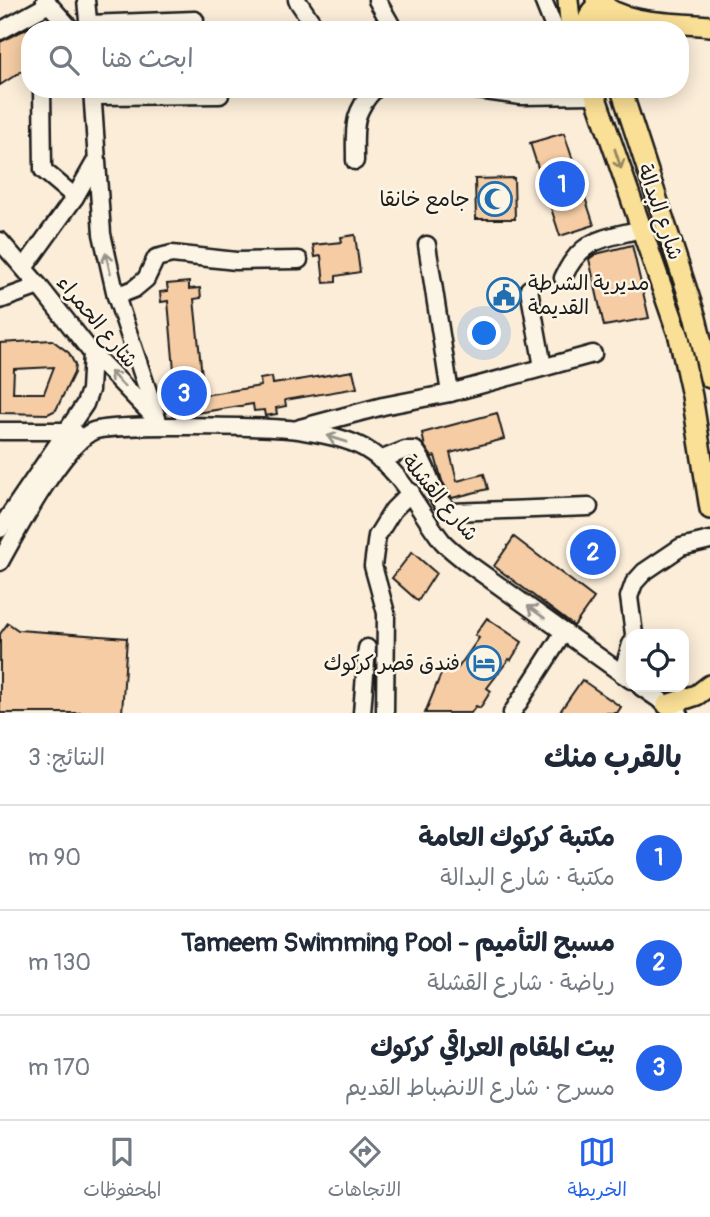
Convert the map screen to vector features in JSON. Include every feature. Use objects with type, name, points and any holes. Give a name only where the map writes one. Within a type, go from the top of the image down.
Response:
[{"type":"main road","points":[[568,0],[570,21]]},
{"type":"main road","points":[[587,21],[589,15],[602,8],[632,18],[659,21]]},
{"type":"main road","points":[[689,24],[710,26]]},
{"type":"main road","name":"شارع البدالة","points":[[595,98],[679,337],[710,509]]},
{"type":"main road","name":"شارع البدالة","points":[[624,98],[696,317],[710,378]]},
{"type":"main road","points":[[636,98],[642,150]]},
{"type":"main road","points":[[673,709],[710,685]]},
{"type":"street","points":[[86,0],[88,21]]},
{"type":"street","points":[[297,0],[311,21]]},
{"type":"street","points":[[377,0],[389,21]]},
{"type":"street","points":[[543,0],[551,21]]},
{"type":"street","points":[[0,31],[47,2],[64,21]]},
{"type":"street","points":[[180,21],[195,20]]},
{"type":"street","points":[[42,98],[43,170],[75,197]]},
{"type":"street","points":[[93,98],[95,162],[102,234],[116,296],[161,424]]},
{"type":"street","points":[[355,161],[355,116],[363,98]]},
{"type":"street","points":[[24,268],[75,197],[95,162]]},
{"type":"street","points":[[563,278],[570,261],[583,247],[641,229]]},
{"type":"street","name":"شارع الحمراء","points":[[0,241],[92,354],[161,424]]},
{"type":"street","points":[[428,246],[450,393]]},
{"type":"street","points":[[116,296],[134,289],[146,279],[156,258],[173,254],[236,261],[299,260]]},
{"type":"street","points":[[0,300],[39,286]]},
{"type":"street","points":[[529,289],[543,367]]},
{"type":"street","points":[[0,529],[85,404],[90,390],[92,354]]},
{"type":"street","points":[[294,430],[383,406],[450,393],[593,354]]},
{"type":"street","name":"شارع القشلة","points":[[0,430],[96,431],[161,424],[294,430],[337,437],[364,448],[380,460],[411,492],[444,543],[466,562],[626,676]]},
{"type":"street","points":[[0,562],[48,480],[71,452],[96,431]]},
{"type":"street","points":[[380,460],[405,450],[415,450],[421,457],[443,507],[452,512],[589,507]]},
{"type":"street","points":[[385,713],[386,613],[373,566],[377,536],[393,510],[411,492]]},
{"type":"street","points":[[633,629],[629,597],[634,583],[644,572],[681,547],[710,540]]},
{"type":"street","points":[[512,713],[564,632]]},
{"type":"street","points":[[362,713],[367,648]]},
{"type":"street","points":[[648,692],[673,709]]},
{"type":"water","points":[[609,536],[615,553],[577,568],[570,551]]},
{"type":"building","points":[[21,32],[21,72],[0,85],[0,42]]},
{"type":"building","points":[[564,133],[594,225],[560,236],[530,143]]},
{"type":"building","name":"جامع خانقا","points":[[514,178],[515,219],[476,219],[475,179]]},
{"type":"building","points":[[355,235],[360,272],[336,276],[336,282],[324,283],[321,256],[315,257],[313,245],[342,242],[341,237]]},
{"type":"building","points":[[632,245],[649,318],[604,326],[589,259],[596,254]]},
{"type":"building","points":[[189,282],[189,289],[200,288],[201,298],[194,299],[204,395],[261,386],[260,379],[272,377],[273,384],[353,371],[357,388],[285,400],[286,406],[276,408],[277,414],[265,416],[264,410],[254,411],[253,404],[178,416],[168,301],[161,302],[160,292],[168,291],[167,284]]},
{"type":"building","points":[[52,340],[69,353],[75,365],[74,373],[56,410],[48,414],[0,413],[0,343]],"holes":[[[54,367],[44,393],[13,393],[14,369]]]},
{"type":"building","points":[[497,413],[504,439],[450,453],[457,481],[484,474],[488,489],[452,498],[442,481],[435,456],[432,457],[425,447],[422,433]]},
{"type":"building","points":[[514,537],[594,598],[574,626],[494,566]]},
{"type":"building","points":[[412,552],[436,573],[418,601],[392,578]]},
{"type":"building","name":"فندق قصر كركوك","points":[[487,618],[522,642],[511,660],[509,659],[487,688],[491,691],[480,708],[476,706],[471,713],[425,713],[443,669],[448,672],[453,665],[458,668],[479,638],[475,635]]},
{"type":"building","points":[[8,623],[18,630],[127,638],[122,713],[0,713],[0,634]]},
{"type":"building","points":[[582,680],[621,707],[617,713],[559,713]]},
{"type":"place","name":"مكتبة كركوك العامة","points":[[562,184]]},
{"type":"place","name":"جامع خانقا","points":[[495,199]]},
{"type":"place","name":"مديرية الشرطة القديمة","points":[[504,295]]},
{"type":"place","name":"بيت المقام العراقي كركوك","points":[[184,393]]},
{"type":"place","name":"مسبح التأميم - Tameem Swimming Pool","points":[[593,552]]},
{"type":"place","name":"فندق قصر كركوك","points":[[484,663]]}]
